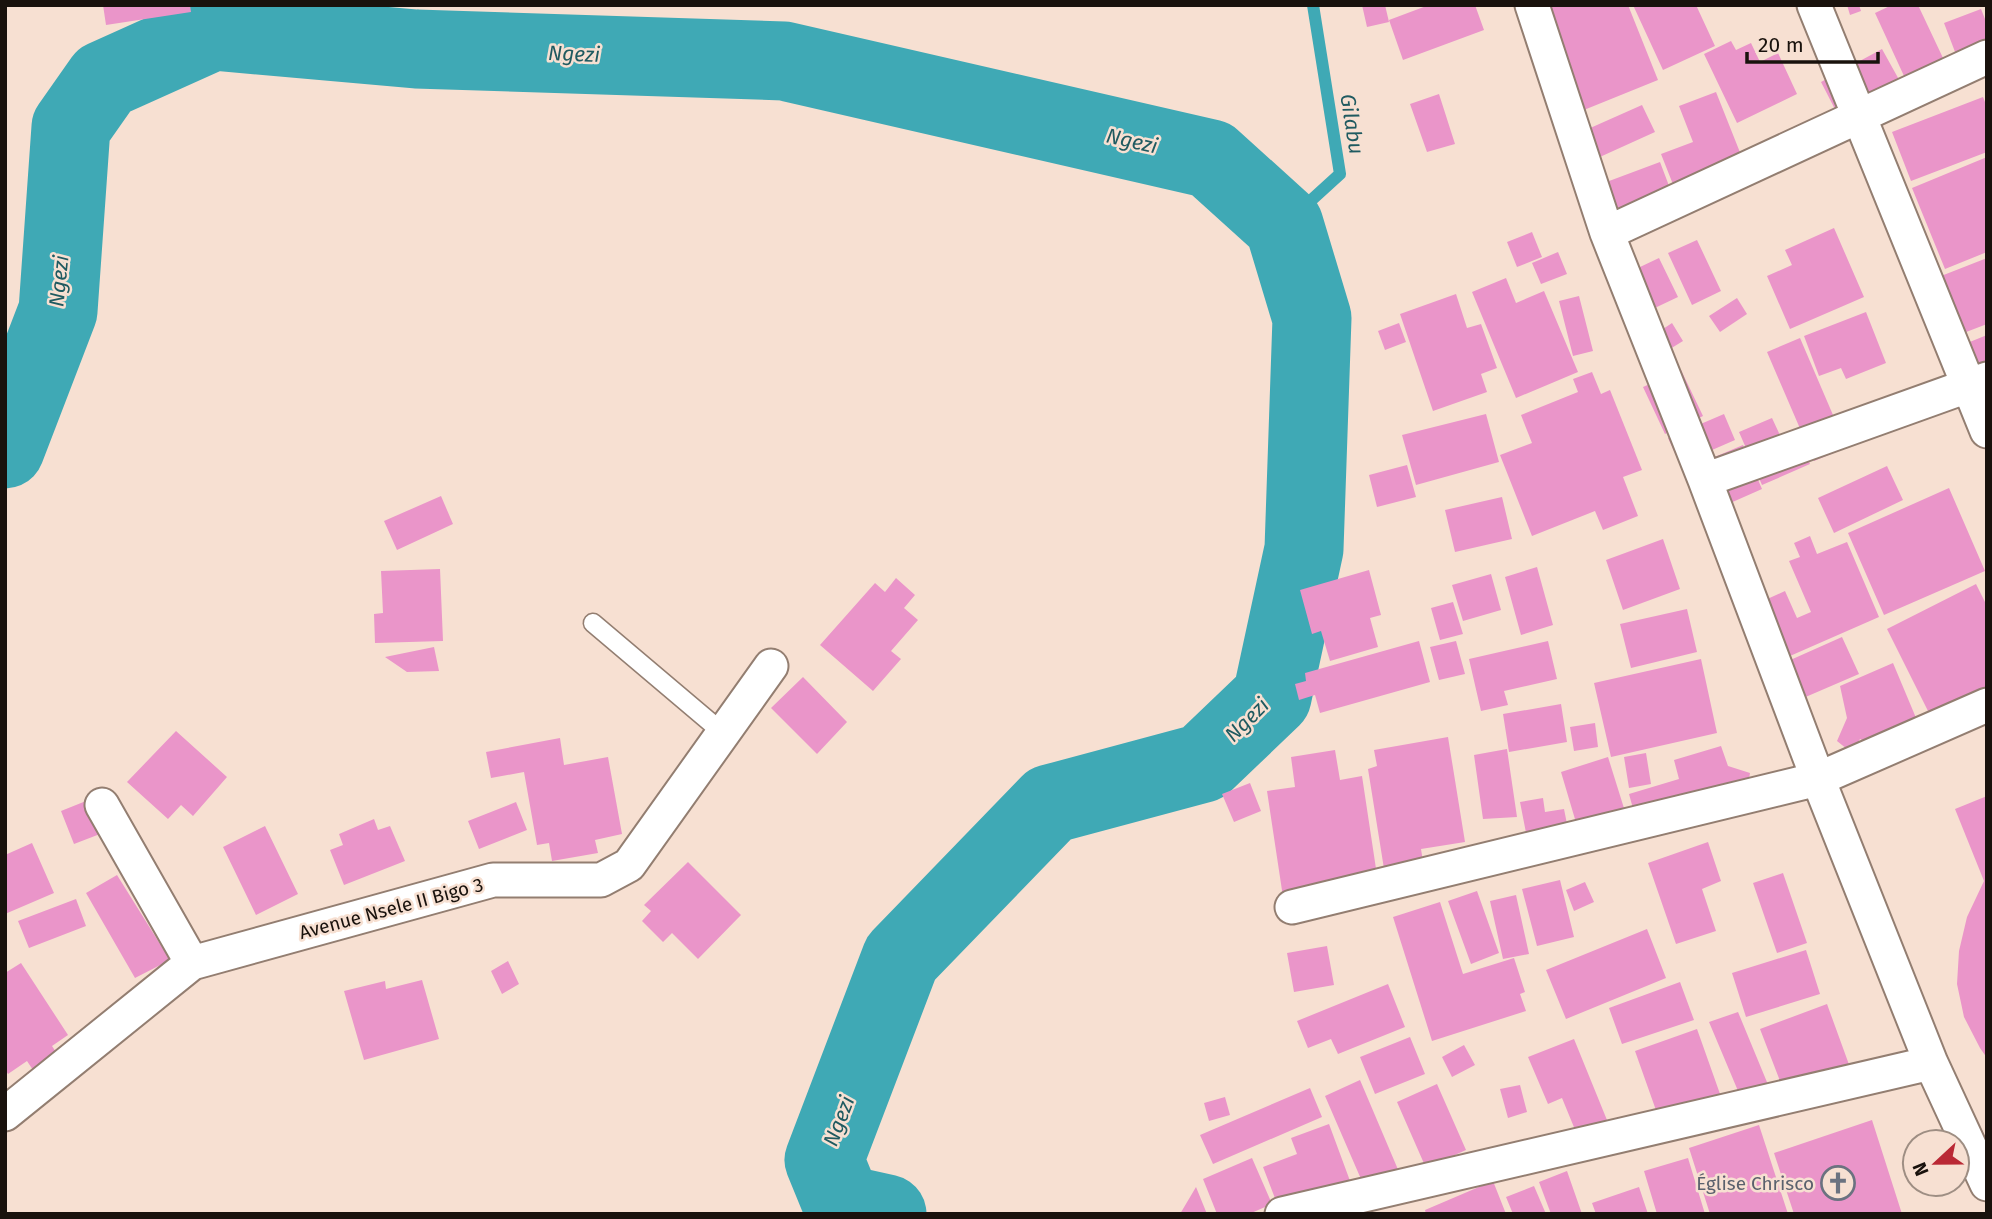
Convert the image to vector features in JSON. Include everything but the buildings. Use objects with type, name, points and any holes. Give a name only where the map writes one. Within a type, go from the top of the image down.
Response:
[{"type":"street","points":[[1532,5],[1607,233],[1931,1063],[1987,1184]]},
{"type":"street","points":[[1814,5],[1858,115],[1978,383],[1987,431]]},
{"type":"street","points":[[1607,233],[1987,57]]},
{"type":"street","points":[[1705,480],[1978,383]]},
{"type":"street","name":"Avenue Nsele II Bigo 3","points":[[5,1114],[192,962],[493,880],[601,880],[629,866],[771,666]]},
{"type":"street","points":[[1292,907],[1818,779],[1987,705]]},
{"type":"street","points":[[102,805],[192,962]]},
{"type":"street","points":[[1282,1214],[1931,1063]]},
{"type":"lane","points":[[593,623],[723,733]]},
{"type":"waterway","name":"Gilabu","points":[[1284,225],[1340,174],[1313,5]]},
{"type":"waterway","name":"Ngezi","points":[[5,449],[58,311],[71,127],[104,80],[213,31],[416,49],[784,61],[1211,159],[1284,225],[1312,318],[1304,549],[1272,697],[1203,763],[1050,804],[901,958],[824,1160],[842,1204],[887,1214]]},
{"type":"place","name":"Église Chrisco","points":[[1838,1183]]}]
